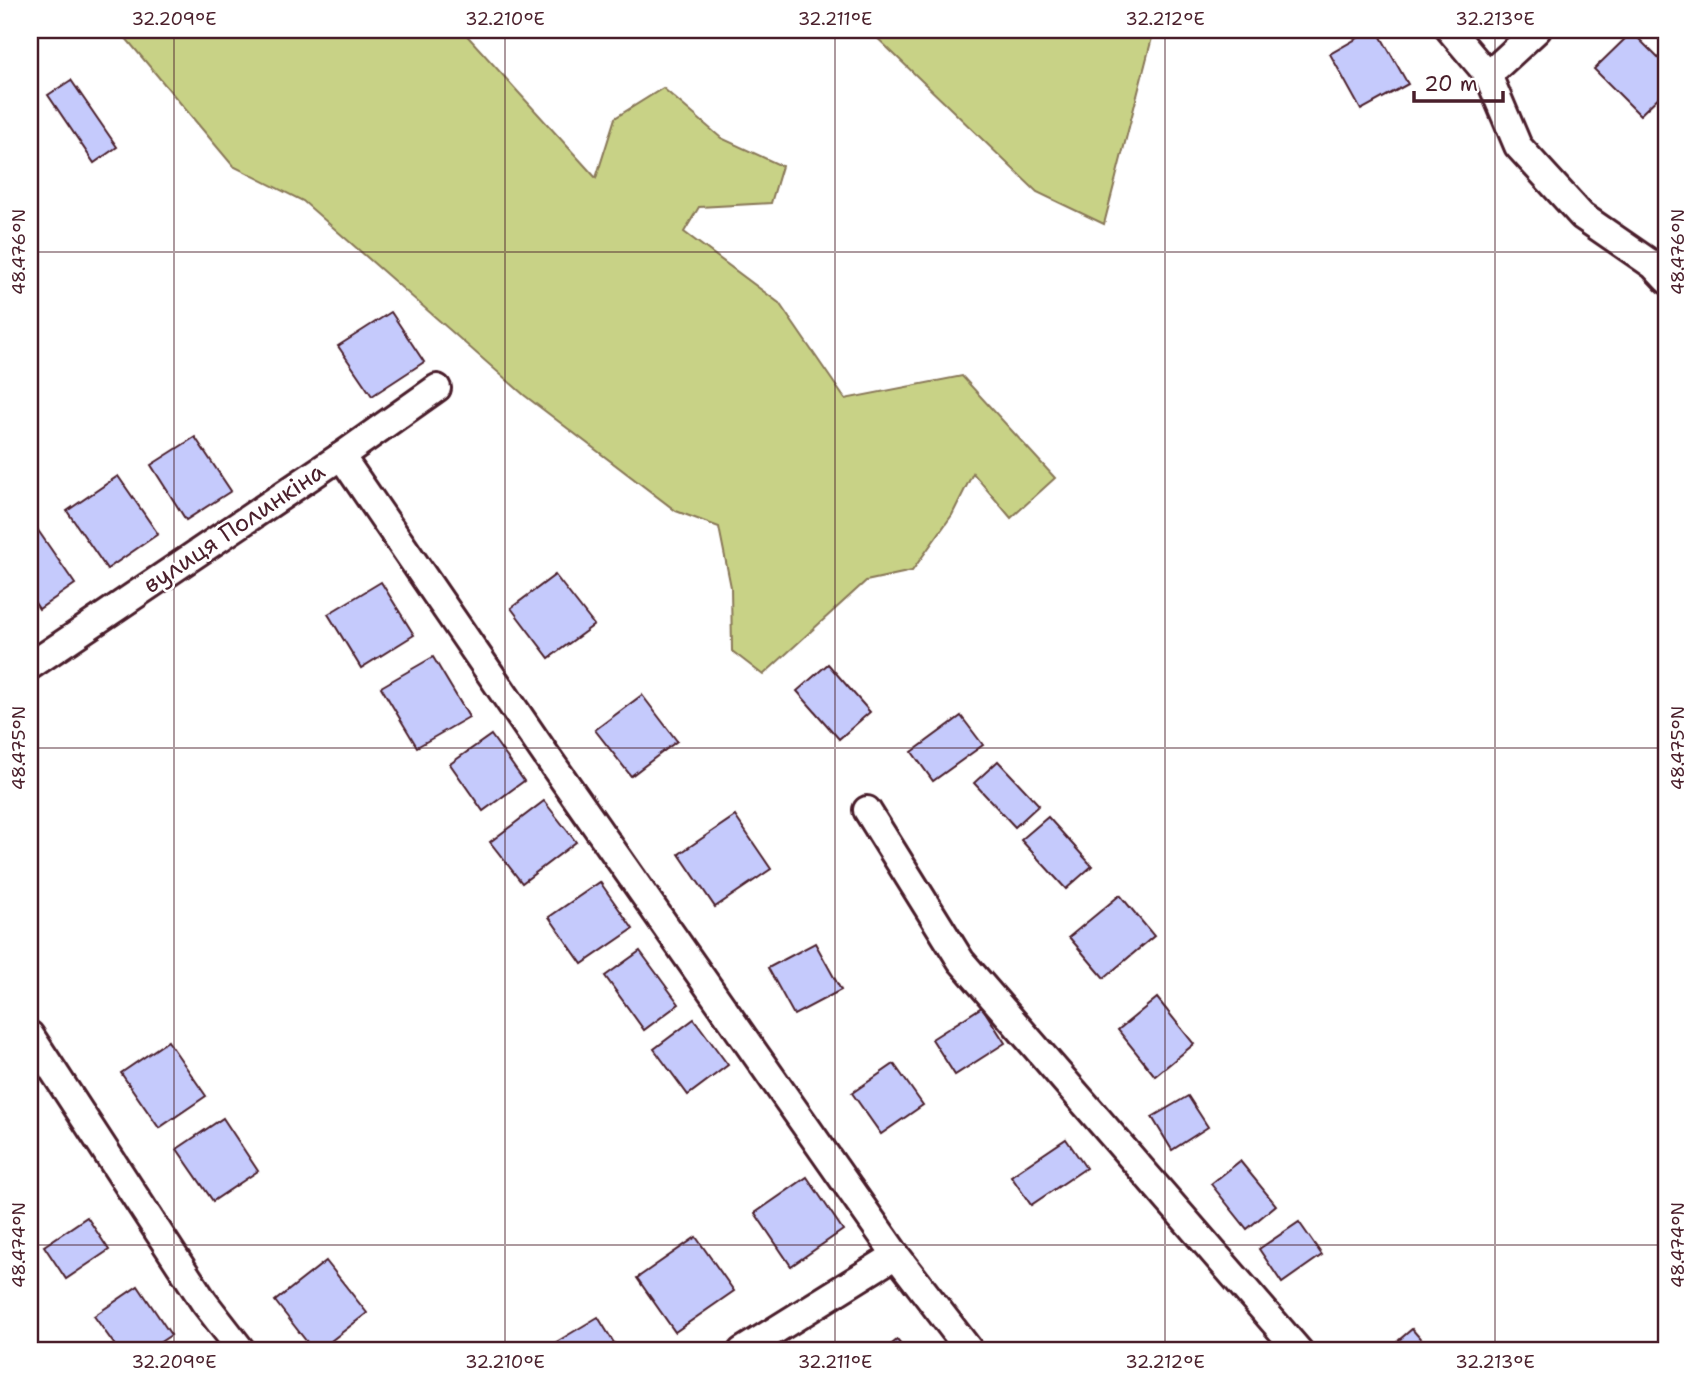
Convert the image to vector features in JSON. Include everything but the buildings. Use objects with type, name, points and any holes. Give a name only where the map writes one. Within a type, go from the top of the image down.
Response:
[{"type":"street","points":[[1450,30],[1488,75],[1518,146],[1582,216],[1653,265],[1667,279]]},
{"type":"street","points":[[1488,75],[1537,30]]},
{"type":"street","name":"вулиця Полинкіна","points":[[30,666],[437,388]]},
{"type":"street","points":[[341,456],[545,755],[896,1255],[970,1351]]},
{"type":"street","points":[[867,810],[961,961],[1299,1351]]},
{"type":"street","points":[[30,1035],[204,1302],[242,1351]]},
{"type":"street","points":[[742,1351],[896,1255]]},
{"type":"green space","points":[[119,30],[462,30],[596,178],[615,118],[663,88],[721,138],[782,166],[771,203],[699,207],[684,232],[779,303],[845,399],[962,376],[1055,478],[1011,518],[973,473],[952,515],[912,571],[866,581],[763,675],[732,651],[731,587],[719,527],[676,511],[524,395],[303,201],[233,166]]},
{"type":"green space","points":[[869,30],[1154,30],[1104,224],[1037,192]]}]
